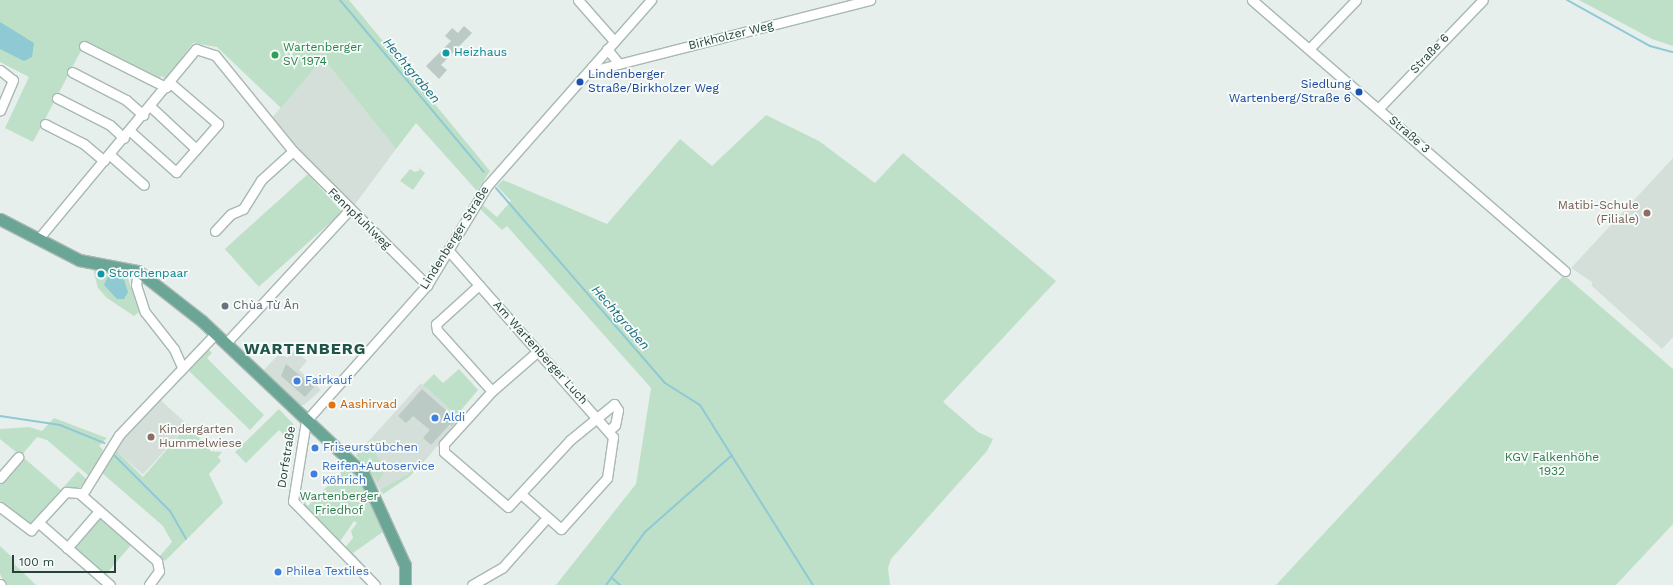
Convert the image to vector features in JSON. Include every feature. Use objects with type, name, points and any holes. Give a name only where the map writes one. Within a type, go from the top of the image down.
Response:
[{"type":"main road","name":"Dorfstraße","points":[[0,219],[39,238],[78,260],[138,271],[174,296],[216,333],[362,473],[379,502],[405,565],[408,583]]},
{"type":"street","points":[[578,0],[614,41]]},
{"type":"street","name":"Lindenberger Straße","points":[[306,420],[428,285],[487,186],[651,0]]},
{"type":"street","name":"Birkholzer Weg","points":[[592,67],[595,70],[870,0]]},
{"type":"street","name":"Straße 3","points":[[1252,0],[1565,271]]},
{"type":"street","points":[[1309,49],[1356,0]]},
{"type":"street","name":"Straße 6","points":[[1378,109],[1483,0]]},
{"type":"street","points":[[57,98],[127,134],[176,172],[218,124],[167,85],[84,46]]},
{"type":"street","points":[[607,49],[619,64]]},
{"type":"street","name":"Fennpfuhlweg","points":[[39,238],[143,115],[193,50],[210,51],[293,151],[349,210],[428,285]]},
{"type":"street","points":[[0,70],[14,80],[0,110]]},
{"type":"street","points":[[72,72],[126,100],[143,115]]},
{"type":"street","points":[[150,106],[196,148]]},
{"type":"street","points":[[45,124],[84,144],[107,158],[144,185]]},
{"type":"street","points":[[214,231],[231,214],[243,209],[261,180],[293,151]]},
{"type":"street","points":[[226,343],[349,210]]},
{"type":"street","name":"Am Wartenberger Luch","points":[[448,251],[596,416],[610,405],[616,405],[615,425],[608,431]]},
{"type":"street","points":[[138,271],[136,285],[145,312],[174,349],[182,366]]},
{"type":"street","points":[[479,284],[436,324],[492,391]]},
{"type":"street","points":[[82,495],[102,462],[132,419],[182,366],[216,333]]},
{"type":"street","points":[[174,349],[194,355]]},
{"type":"street","points":[[521,494],[558,527],[564,527],[607,478],[614,437],[596,416],[570,440],[511,505],[504,505],[442,448],[492,391],[538,351]]},
{"type":"street","name":"Dorfstraße","points":[[306,420],[293,501],[375,585]]},
{"type":"street","points":[[0,478],[18,457]]},
{"type":"street","points":[[0,507],[27,530],[34,529],[66,492],[82,495],[157,561],[159,571],[149,585]]},
{"type":"street","points":[[67,548],[99,511]]},
{"type":"street","points":[[472,585],[502,568],[543,522]]},
{"type":"street","points":[[40,523],[110,585]]},
{"type":"shaded area","points":[[323,58],[396,149],[353,207],[270,120]]},
{"type":"shaded area","name":"Matibi-Schule (Filiale)","points":[[1673,158],[1673,337],[1662,349],[1592,286],[1592,282],[1571,268]]},
{"type":"shaded area","points":[[295,350],[307,361],[299,370],[321,390],[304,405],[298,405],[262,372],[281,352],[287,358]]},
{"type":"shaded area","points":[[421,383],[462,419],[410,476],[383,494],[356,455]]},
{"type":"shaded area","name":"Kindergarten Hummelwiese","points":[[158,398],[188,425],[143,475],[113,448]]},
{"type":"green space","points":[[0,0],[349,0],[490,171],[477,191],[416,123],[396,149],[323,58],[281,108],[217,47],[193,43],[167,79],[161,76],[159,83],[84,45],[33,142],[5,128],[29,77],[0,62]]},
{"type":"green space","points":[[1579,0],[1673,0],[1673,46],[1652,39]]},
{"type":"green space","points":[[766,115],[819,141],[875,183],[903,153],[1056,281],[943,402],[978,432],[993,439],[987,451],[891,559],[888,568],[890,585],[556,585],[636,484],[651,388],[507,226],[502,230],[480,209],[483,205],[497,217],[511,201],[497,186],[503,180],[607,224],[680,139],[712,166]]},
{"type":"green space","points":[[417,166],[425,173],[413,190],[400,181],[410,169],[415,172],[420,170]]},
{"type":"green space","points":[[308,174],[342,212],[259,287],[225,249]]},
{"type":"green space","points":[[93,269],[127,275],[139,312],[134,316],[107,298],[98,288]]},
{"type":"green space","name":"KGV Falkenhöhe 1932","points":[[1564,275],[1673,369],[1673,524],[1616,585],[1276,585]]},
{"type":"green space","points":[[208,349],[212,353],[207,358],[264,415],[250,430],[188,370]]},
{"type":"green space","points":[[459,369],[478,390],[457,415],[423,385],[434,374],[443,383]]},
{"type":"green space","points":[[279,409],[297,428],[287,438],[279,430],[246,463],[235,452]]},
{"type":"green space","points":[[54,418],[107,438],[99,446],[103,450],[96,469],[89,476],[47,440],[37,437],[21,456],[0,439],[0,429],[29,427],[42,431]]},
{"type":"green space","points":[[188,425],[211,451],[222,452],[218,457],[221,461],[209,474],[223,503],[165,561],[159,557],[172,542],[163,526],[102,473],[114,448],[143,477]]},
{"type":"green space","points":[[367,443],[381,462],[377,465],[384,473],[378,482],[356,455]]},
{"type":"green space","points":[[435,449],[410,476],[383,494],[380,490],[410,473]]},
{"type":"green space","points":[[24,458],[61,490],[78,471],[87,480],[79,488],[59,492],[31,524],[26,525],[0,502],[0,482]]},
{"type":"green space","name":"Wartenberger Friedhof","points":[[349,464],[355,468],[387,529],[353,553],[382,585],[344,549],[353,538],[351,531],[357,523],[354,521],[339,543],[297,497],[300,494],[308,506]]},
{"type":"green space","points":[[99,515],[132,544],[105,576],[71,547]]},
{"type":"green space","points":[[0,546],[12,557],[13,563],[36,585],[6,585],[0,574]]},
{"type":"water","points":[[0,22],[34,43],[32,57],[24,61],[0,49]]},
{"type":"water","points":[[109,274],[124,280],[128,292],[124,299],[117,299],[104,285]]},
{"type":"building","name":"Heizhaus","points":[[464,26],[472,33],[441,65],[447,70],[439,79],[426,66],[451,41],[445,36],[452,28],[458,33]]},
{"type":"building","name":"Fairkauf","points":[[286,364],[314,387],[305,397],[281,376]]},
{"type":"building","name":"Aldi","points":[[422,389],[457,420],[452,426],[450,424],[431,445],[423,438],[430,430],[413,416],[406,423],[398,416]]},
{"type":"waterway","name":"Hechtgraben","points":[[340,0],[484,172]]},
{"type":"waterway","points":[[1567,0],[1650,46],[1673,52]]},
{"type":"waterway","name":"Hechtgraben","points":[[496,188],[665,383],[700,405],[813,585]]},
{"type":"waterway","points":[[0,416],[60,425],[104,443]]},
{"type":"waterway","points":[[114,455],[170,511],[186,539]]},
{"type":"waterway","name":"Hechtgraben","points":[[606,585],[645,532],[732,455]]},
{"type":"waterway","name":"Hechtgraben","points":[[612,578],[620,585]]},
{"type":"place","name":"Heizhaus","points":[[446,53]]},
{"type":"place","name":"Wartenberger SV 1974","points":[[275,55]]},
{"type":"place","name":"Lindenberger Straße/Birkholzer Weg","points":[[580,82]]},
{"type":"place","name":"Siedlung Wartenberg/Straße 6","points":[[1359,92]]},
{"type":"place","name":"Matibi-Schule (Filiale)","points":[[1647,213]]},
{"type":"place","name":"Storchenpaar","points":[[101,274]]},
{"type":"place","name":"Chùa Từ Ân","points":[[225,306]]},
{"type":"place","name":"Fairkauf","points":[[297,381]]},
{"type":"place","name":"Aashirvad","points":[[332,405]]},
{"type":"place","name":"Aldi","points":[[435,418]]},
{"type":"place","name":"Kindergarten Hummelwiese","points":[[151,437]]},
{"type":"place","name":"Friseurstübchen","points":[[315,448]]},
{"type":"place","name":"Reifen+Autoservice Köhrich","points":[[314,474]]},
{"type":"place","name":"Philea Textiles","points":[[278,572]]},
{"type":"district","name":"WARTENBERG","points":[[305,349]]}]
